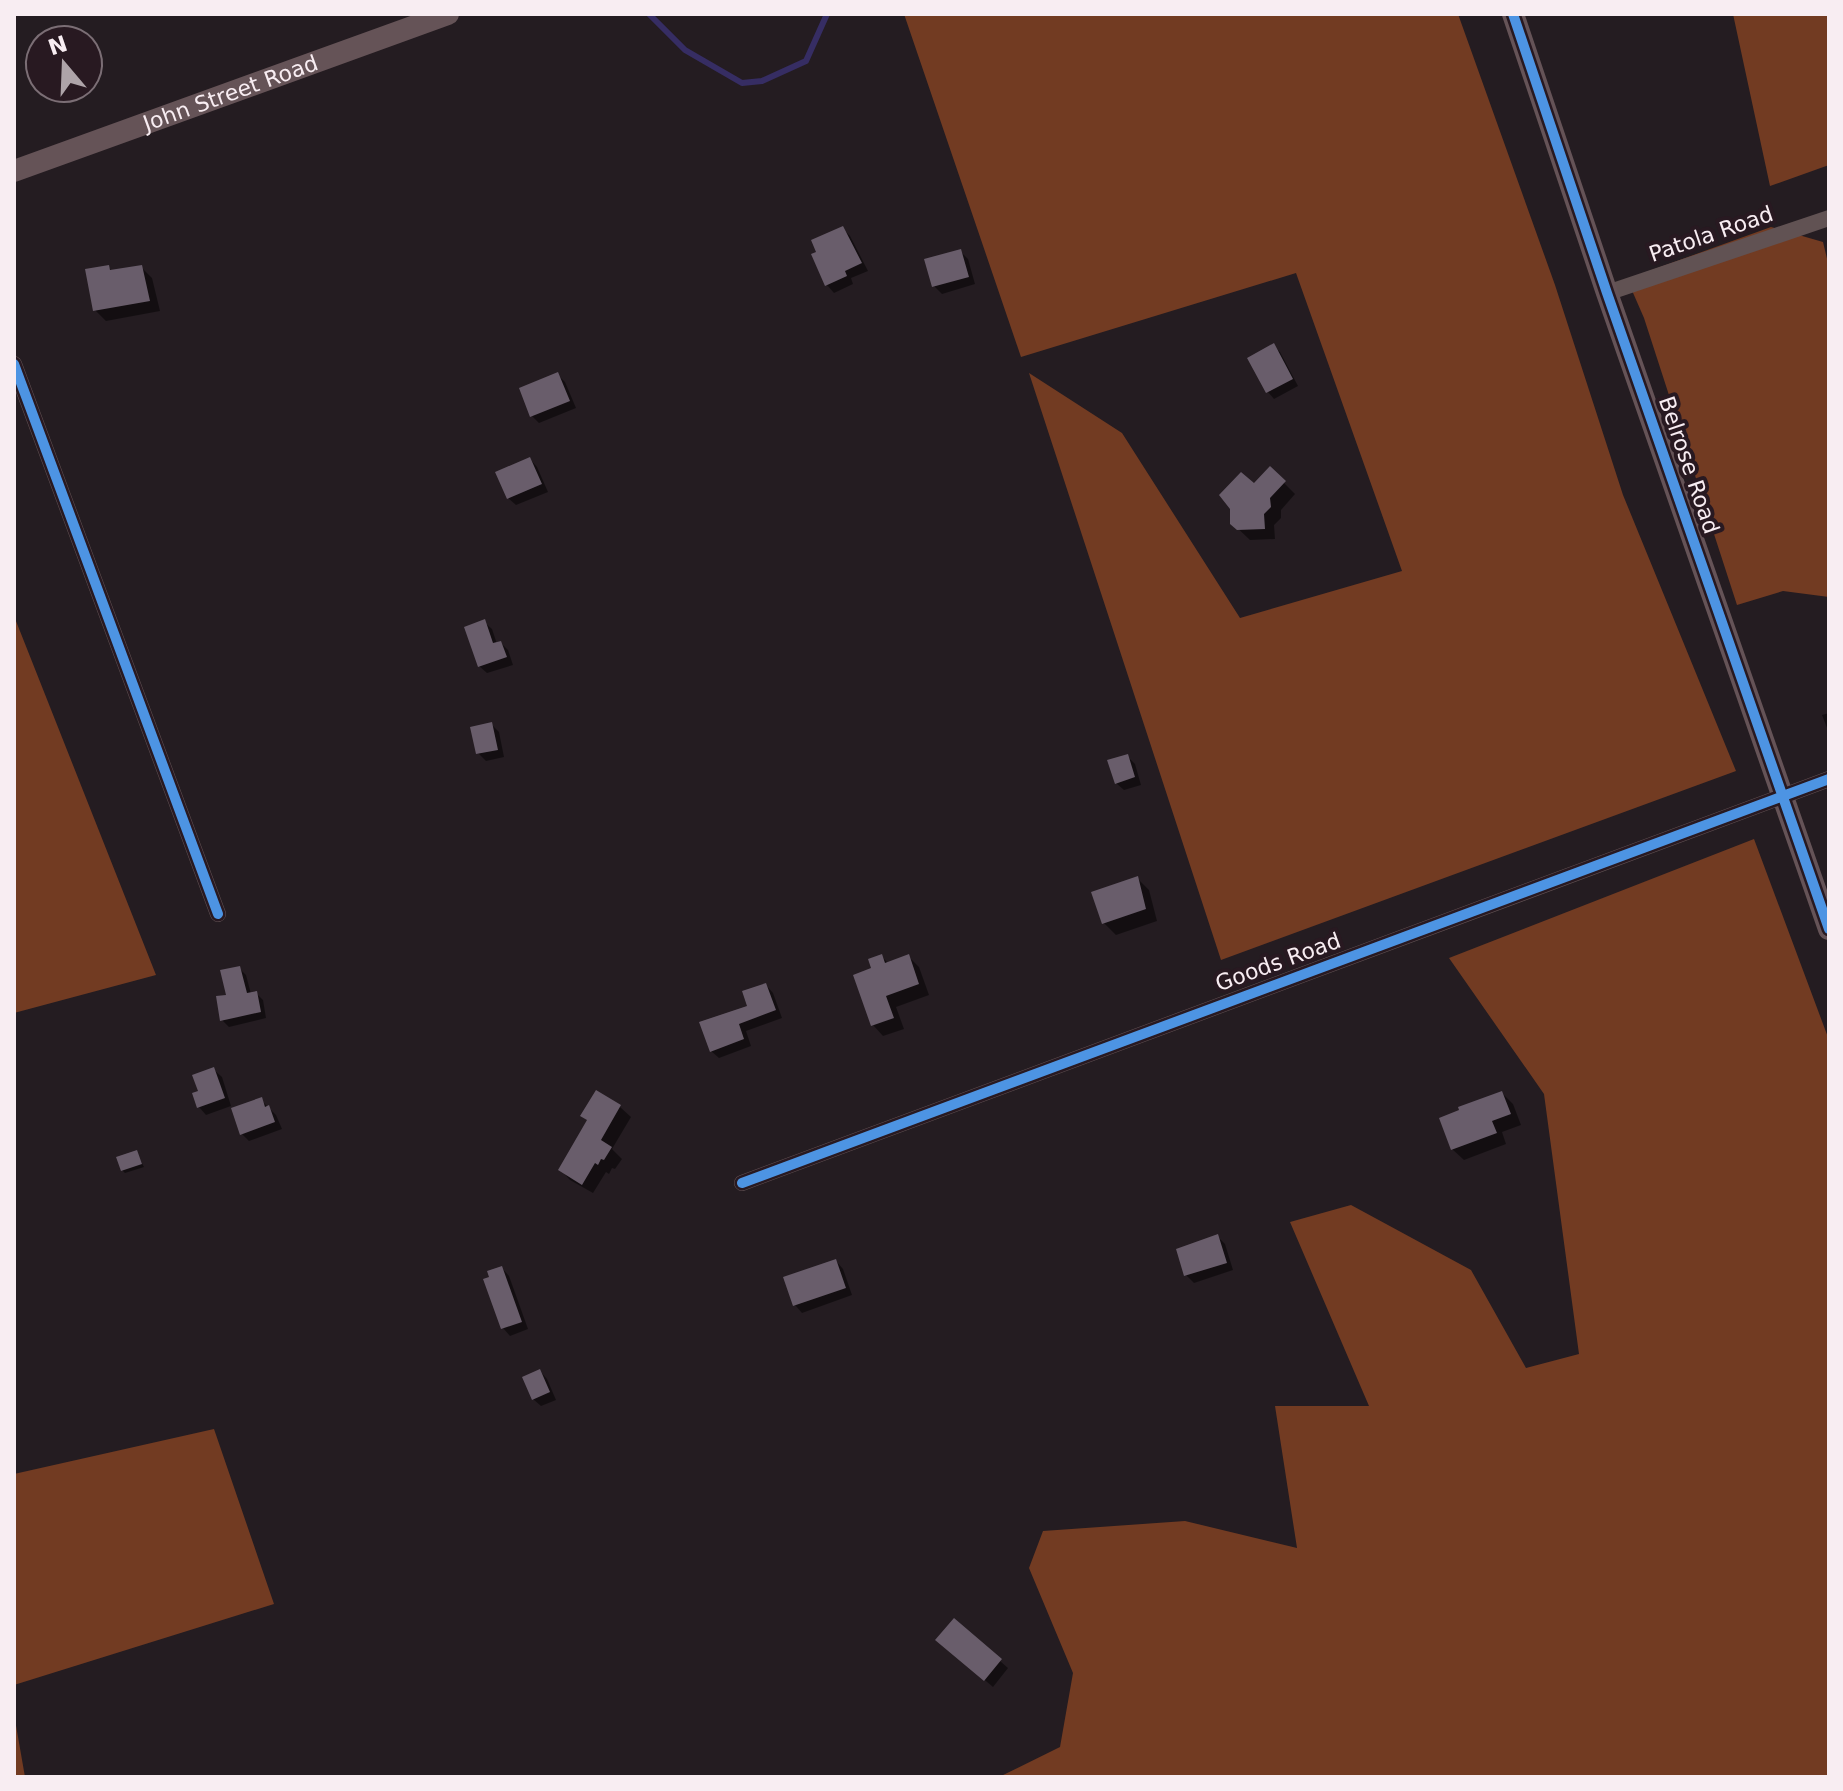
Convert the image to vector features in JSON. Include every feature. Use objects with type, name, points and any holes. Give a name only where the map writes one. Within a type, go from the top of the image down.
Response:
[{"type":"street","name":"John Street Road","points":[[14,171],[448,14]]},
{"type":"street","name":"Belrose Road","points":[[1513,14],[1829,929]]},
{"type":"street","name":"Patola Road","points":[[1607,293],[1829,218]]},
{"type":"street","points":[[14,364],[218,914]]},
{"type":"street","name":"Goods Road","points":[[742,1183],[1829,779]]},
{"type":"shaded area","points":[[904,14],[1458,14],[1555,285],[1623,495],[1736,771],[1221,960],[1029,373],[1122,433],[1240,618],[1402,571],[1296,273],[1021,357]]},
{"type":"shaded area","points":[[1733,14],[1829,14],[1829,165],[1770,186]]},
{"type":"shaded area","points":[[1771,227],[1823,242],[1829,267],[1829,597],[1783,591],[1737,605],[1644,318],[1627,279]]},
{"type":"shaded area","points":[[14,616],[156,975],[14,1013]]},
{"type":"shaded area","points":[[1754,839],[1829,1040],[1829,1777],[999,1777],[1060,1747],[1073,1673],[1029,1568],[1043,1531],[1185,1521],[1297,1548],[1275,1406],[1369,1406],[1290,1222],[1351,1205],[1471,1270],[1526,1368],[1579,1354],[1544,1094],[1449,958]]},
{"type":"shaded area","points":[[214,1429],[274,1604],[14,1685],[14,1474]]},
{"type":"shaded area","points":[[14,1714],[25,1777],[14,1777]]},
{"type":"building","points":[[843,226],[862,263],[845,271],[847,276],[825,286],[811,254],[816,252],[811,240]]},
{"type":"building","points":[[961,249],[969,277],[932,287],[924,259]]},
{"type":"building","points":[[109,265],[110,270],[142,265],[150,301],[93,311],[85,269]]},
{"type":"building","points":[[1274,343],[1293,379],[1266,393],[1247,358]]},
{"type":"building","points":[[558,372],[570,401],[530,417],[519,388]]},
{"type":"building","points":[[530,457],[542,484],[507,499],[495,472]]},
{"type":"building","points":[[1270,466],[1286,481],[1270,498],[1271,507],[1264,514],[1265,529],[1237,530],[1230,524],[1230,509],[1219,495],[1241,472],[1254,483]]},
{"type":"building","points":[[485,619],[493,643],[501,641],[507,657],[478,667],[464,627]]},
{"type":"building","points":[[492,722],[498,750],[476,754],[470,727]]},
{"type":"building","points":[[1128,754],[1135,777],[1115,784],[1107,760]]},
{"type":"building","points":[[1138,876],[1146,909],[1102,924],[1091,892]]},
{"type":"building","points":[[882,954],[885,963],[909,954],[919,984],[886,996],[894,1018],[871,1026],[853,975],[871,968],[868,959]]},
{"type":"building","points":[[240,966],[247,993],[257,991],[261,1012],[220,1021],[216,996],[226,995],[220,970]]},
{"type":"building","points":[[766,983],[776,1010],[739,1024],[744,1039],[710,1052],[699,1022],[747,1006],[742,991]]},
{"type":"building","points":[[214,1067],[225,1098],[197,1108],[192,1093],[198,1091],[192,1075]]},
{"type":"building","points":[[596,1090],[621,1105],[601,1140],[612,1147],[604,1160],[601,1159],[598,1165],[595,1163],[582,1185],[558,1170],[587,1120],[580,1116]]},
{"type":"building","points":[[1502,1091],[1511,1114],[1492,1121],[1497,1133],[1451,1150],[1439,1118],[1459,1110],[1458,1107]]},
{"type":"building","points":[[262,1097],[265,1107],[269,1105],[275,1122],[240,1135],[231,1108]]},
{"type":"building","points":[[137,1150],[142,1164],[121,1171],[116,1157]]},
{"type":"building","points":[[1218,1234],[1227,1263],[1184,1276],[1176,1249]]},
{"type":"building","points":[[836,1259],[846,1288],[793,1306],[783,1277]]},
{"type":"building","points":[[502,1266],[522,1322],[501,1329],[483,1279],[489,1277],[487,1271]]},
{"type":"building","points":[[540,1369],[550,1392],[532,1400],[522,1377]]},
{"type":"building","points":[[954,1618],[1002,1659],[984,1681],[935,1640]]},
{"type":"waterway","points":[[649,14],[685,50],[742,83],[762,81],[806,61],[827,14]]},
{"type":"cycle path","points":[[1513,14],[1829,929]]},
{"type":"cycle path","points":[[14,364],[218,914]]},
{"type":"cycle path","points":[[742,1183],[1829,779]]}]
